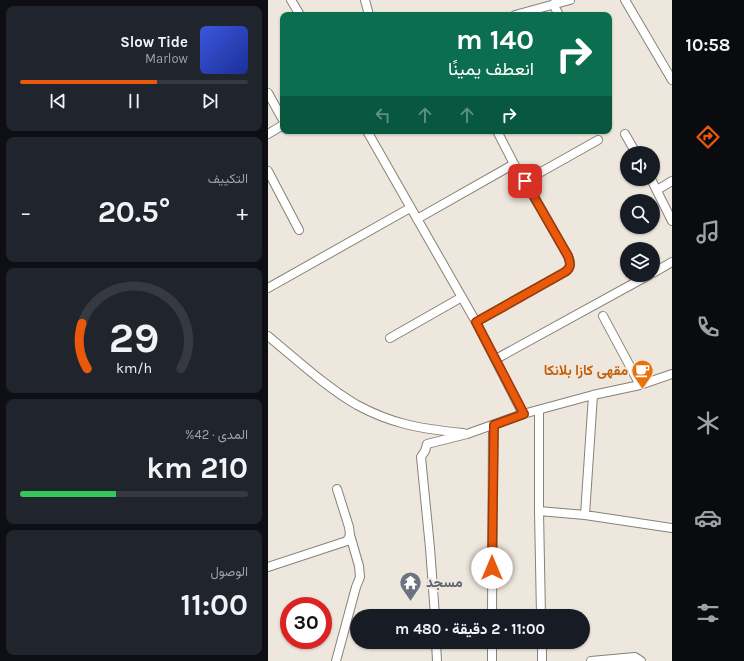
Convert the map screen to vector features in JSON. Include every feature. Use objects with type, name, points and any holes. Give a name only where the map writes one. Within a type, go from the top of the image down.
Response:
[{"type":"street","points":[[291,0],[298,12]]},
{"type":"street","points":[[365,0],[368,12]]},
{"type":"street","points":[[525,12],[570,0]]},
{"type":"street","points":[[625,0],[672,80]]},
{"type":"street","points":[[553,4],[557,12]]},
{"type":"street","points":[[268,93],[280,115]]},
{"type":"street","points":[[268,134],[280,127]]},
{"type":"street","points":[[369,134],[476,322],[524,414]]},
{"type":"street","points":[[476,322],[569,270],[570,261],[568,256],[514,164],[499,134]]},
{"type":"street","points":[[625,134],[632,146]]},
{"type":"street","points":[[525,181],[598,140]]},
{"type":"street","points":[[417,219],[514,164]]},
{"type":"street","points":[[268,171],[299,230]]},
{"type":"street","points":[[657,190],[672,181]]},
{"type":"street","points":[[655,186],[672,222]]},
{"type":"street","points":[[268,288],[410,208]]},
{"type":"street","points":[[660,269],[672,262]]},
{"type":"street","points":[[496,359],[636,282]]},
{"type":"street","points":[[390,338],[462,297]]},
{"type":"street","points":[[603,316],[640,385]]},
{"type":"street","points":[[268,336],[346,398],[359,406],[384,417],[419,428],[467,434]]},
{"type":"street","points":[[434,609],[421,457],[427,444],[467,434],[524,414],[593,395],[640,385],[672,374]]},
{"type":"street","points":[[585,515],[593,395]]},
{"type":"street","points":[[539,410],[541,609]]},
{"type":"street","points":[[492,609],[494,425]]},
{"type":"street","points":[[336,661],[360,577],[359,566],[349,527],[337,489]]},
{"type":"street","points":[[539,511],[585,515],[672,528]]},
{"type":"street","points":[[268,567],[340,544],[347,541],[350,535]]},
{"type":"street","points":[[437,649],[438,661]]},
{"type":"street","points":[[492,649],[492,661]]},
{"type":"street","points":[[542,649],[542,661]]},
{"type":"street","points":[[591,661],[635,657],[641,661]]},
{"type":"place","name":"مقهى كازا بلانكا","points":[[643,390]]},
{"type":"place","name":"مسجد","points":[[410,602]]},
{"type":"route","points":[[492,568],[494,425],[524,414],[476,322],[569,270],[570,266],[568,256],[525,181]]}]
